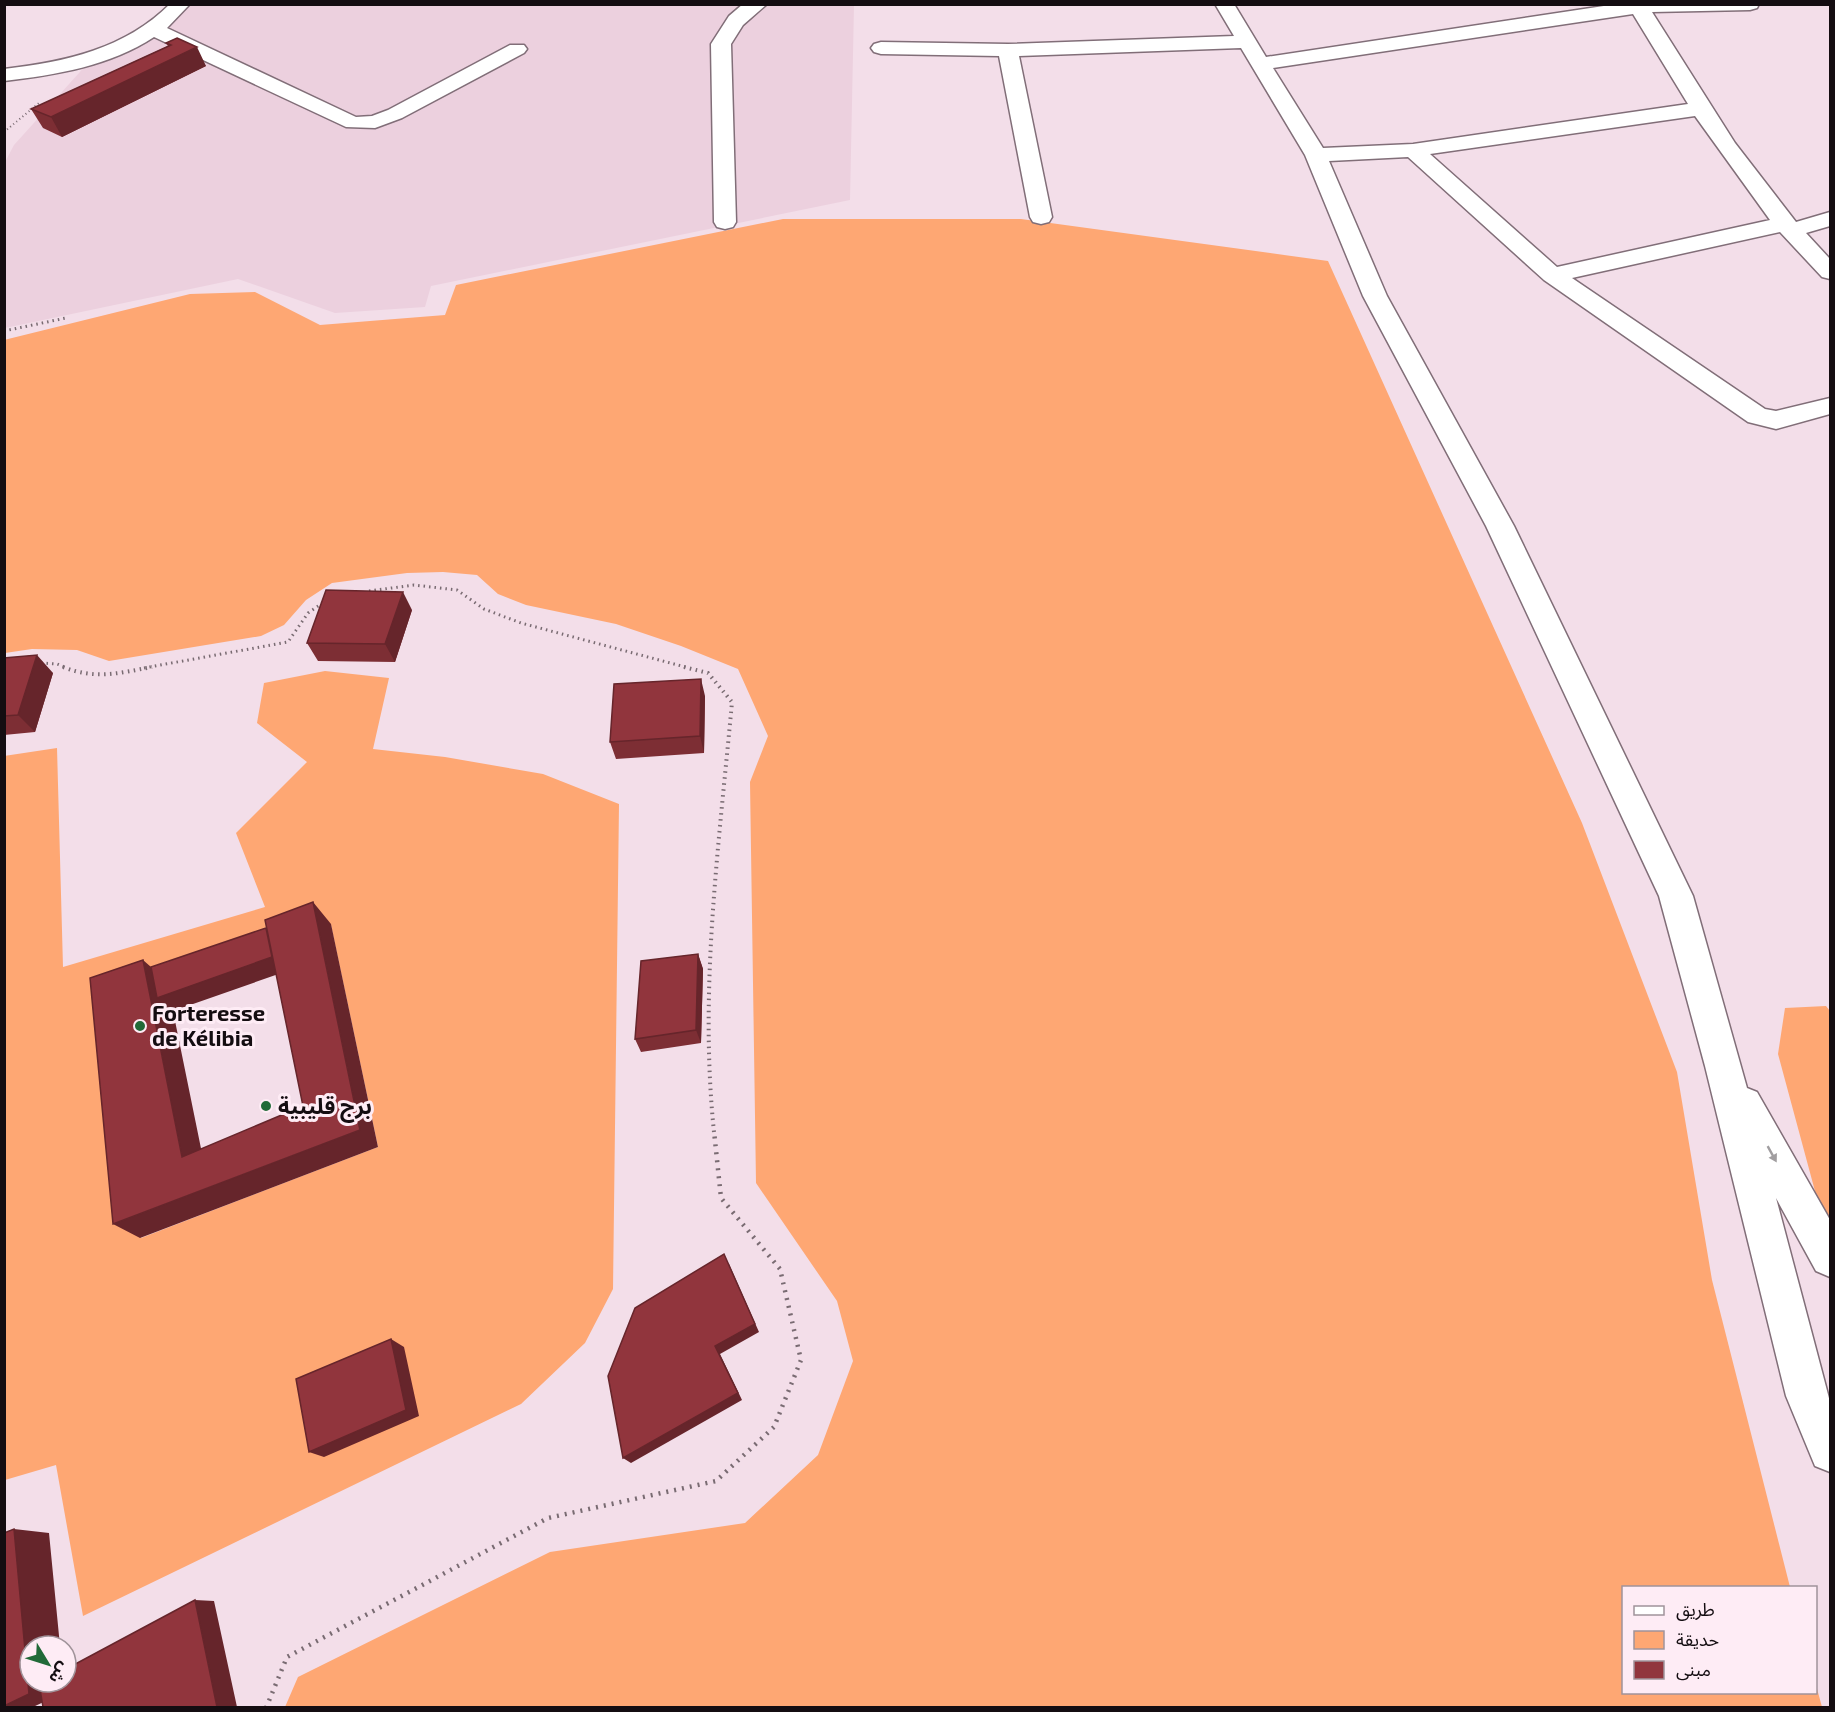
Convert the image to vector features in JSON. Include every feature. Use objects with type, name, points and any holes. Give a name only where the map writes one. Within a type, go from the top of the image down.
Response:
[{"type":"street","points":[[4,75],[76,64],[136,40],[154,29],[181,4]]},
{"type":"street","points":[[725,222],[721,44],[737,20],[758,4]]},
{"type":"street","points":[[1224,4],[1316,155],[1375,296],[1500,526],[1676,896],[1723,1066],[1807,1396],[1830,1451]]},
{"type":"street","points":[[881,48],[1254,53],[1639,7],[1749,4]]},
{"type":"street","points":[[1639,7],[1699,109],[1788,227],[1830,272]]},
{"type":"street","points":[[154,29],[354,123],[375,122],[395,114],[517,49]]},
{"type":"street","points":[[1008,50],[1041,217]]},
{"type":"street","points":[[1316,155],[1413,150],[1699,109]]},
{"type":"street","points":[[1413,150],[1552,275],[1757,416],[1776,420],[1830,406]]},
{"type":"street","points":[[1552,275],[1830,219]]},
{"type":"street","points":[[1723,1066],[1830,1257]]},
{"type":"path","points":[[4,331],[66,318]]},
{"type":"path","points":[[266,1707],[287,1658],[548,1518],[716,1481],[774,1427],[801,1360],[780,1269],[721,1198],[717,1164],[709,1085],[710,942],[732,702],[708,673],[521,623],[484,609],[457,590],[414,585],[368,591]]},
{"type":"path","points":[[37,663],[57,664],[82,674],[105,675],[288,642],[308,613],[333,596]]},
{"type":"shaded area","points":[[184,5],[854,5],[850,200],[431,286],[425,307],[335,313],[238,279],[5,328],[4,164],[14,145],[88,63],[142,46]]},
{"type":"green space","points":[[783,219],[1021,219],[1328,261],[1582,823],[1677,1072],[1712,1280],[1790,1586],[1622,1586],[1622,1694],[1817,1694],[1817,1689],[1822,1707],[285,1707],[298,1677],[550,1552],[745,1523],[818,1455],[853,1361],[837,1301],[756,1183],[750,782],[768,736],[738,669],[681,646],[616,624],[526,605],[498,594],[477,575],[443,572],[407,573],[332,583],[306,600],[284,625],[261,636],[109,661],[77,650],[32,649],[5,653],[4,340],[190,294],[255,292],[320,325],[445,315],[456,285]]},
{"type":"green space","points":[[325,671],[389,678],[373,749],[445,757],[543,774],[619,804],[613,1289],[585,1343],[521,1404],[83,1616],[56,1465],[5,1480],[4,756],[57,748],[63,967],[265,907],[236,833],[307,762],[257,723],[264,683]],"holes":[[[331,925],[378,1147],[141,1238],[115,998]]]},
{"type":"green space","points":[[1826,1006],[1830,1011],[1830,1224],[1819,1206],[1778,1054],[1785,1008]]},
{"type":"building","points":[[177,38],[197,47],[51,117],[31,109],[171,45],[166,43]]},
{"type":"building","points":[[326,590],[403,592],[385,644],[307,643]]},
{"type":"building","points":[[37,655],[18,715],[4,716],[4,658]]},
{"type":"building","points":[[701,679],[700,736],[610,742],[614,684]]},
{"type":"building","points":[[313,902],[360,1130],[113,1224],[90,978],[143,960],[182,1157],[303,1106],[265,920]]},
{"type":"building","points":[[266,928],[272,957],[157,998],[151,967]]},
{"type":"building","points":[[698,954],[696,1030],[635,1039],[641,961]]},
{"type":"building","points":[[724,1254],[755,1324],[715,1346],[738,1393],[623,1458],[608,1376],[635,1308]]},
{"type":"building","points":[[391,1339],[406,1410],[309,1452],[296,1379]]},
{"type":"building","points":[[14,1529],[24,1634],[18,1634],[18,1694],[29,1694],[4,1706],[4,1533]]},
{"type":"building","points":[[195,1600],[217,1707],[43,1707],[41,1694],[78,1694],[78,1663]]},
{"type":"place","name":"Forteresse de Kélibia","points":[[140,1026]]},
{"type":"place","name":"برج قليبية","points":[[266,1106]]}]
